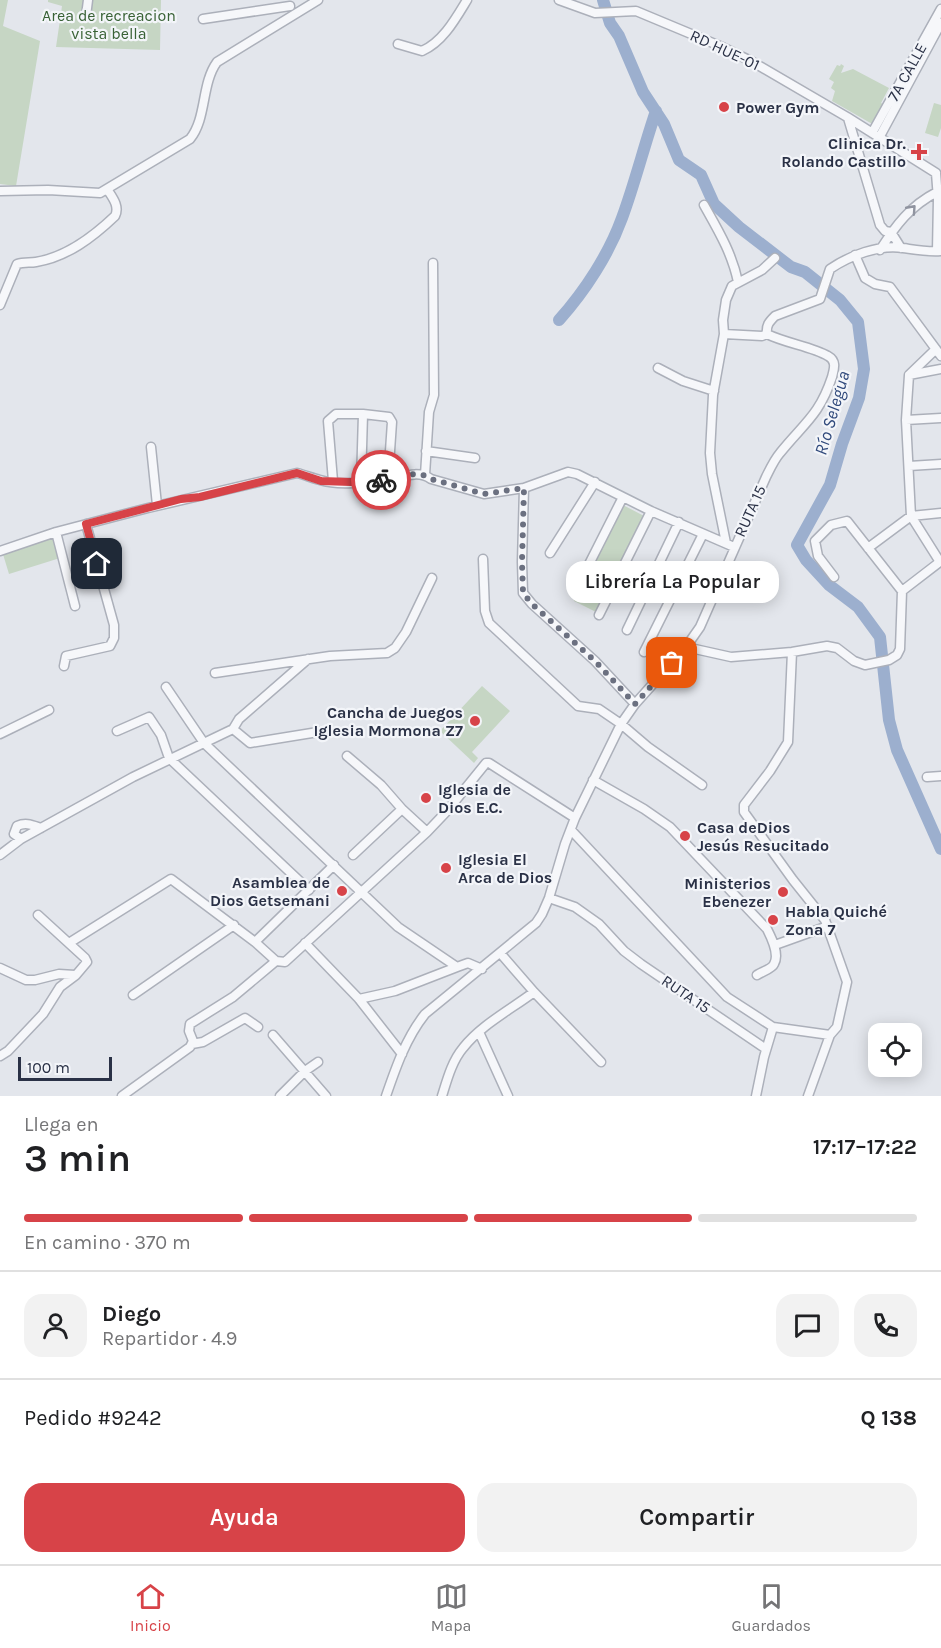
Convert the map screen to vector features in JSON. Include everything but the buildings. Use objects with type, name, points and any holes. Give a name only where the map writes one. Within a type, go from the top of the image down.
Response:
[{"type":"street","points":[[86,16],[88,0]]},
{"type":"street","points":[[203,19],[290,7],[318,0]]},
{"type":"street","points":[[398,44],[422,51],[432,47],[455,20],[467,0]]},
{"type":"street","name":"RD HUE-01","points":[[559,0],[595,13],[629,10],[669,24],[752,61],[876,136]]},
{"type":"street","points":[[0,191],[48,190],[95,194],[190,139],[196,129],[211,74],[217,62],[290,7]]},
{"type":"street","name":"7A CALLE","points":[[876,136],[941,9]]},
{"type":"street","name":"7A CALLE","points":[[876,136],[941,23]]},
{"type":"street","points":[[848,117],[880,225],[885,231],[891,232],[901,248]]},
{"type":"street","points":[[724,334],[762,336],[767,334],[766,328],[775,316],[820,299],[823,296],[830,269],[855,255],[901,248],[925,252],[939,251],[936,192],[938,173],[876,136]]},
{"type":"street","points":[[0,305],[17,264],[50,259],[83,244],[115,216],[116,205],[107,189]]},
{"type":"street","points":[[880,250],[891,232],[918,201],[936,192]]},
{"type":"street","points":[[704,205],[733,260],[738,282]]},
{"type":"street","points":[[855,255],[865,278],[875,284],[890,287],[938,352],[909,375],[906,420],[911,516],[941,561],[902,591]]},
{"type":"street","points":[[730,545],[712,474],[710,453],[714,391],[724,334],[723,320],[726,300],[732,286],[762,270],[775,258]]},
{"type":"street","points":[[425,475],[429,412],[434,395],[433,263]]},
{"type":"street","name":"RUTA 15","points":[[386,1096],[414,1028],[425,1014],[501,954],[536,923],[542,914],[571,830],[621,724],[700,627],[730,545],[778,454],[811,420],[825,397],[835,366],[829,357],[767,334]]},
{"type":"street","points":[[658,368],[683,381],[714,391]]},
{"type":"street","points":[[909,375],[941,369]]},
{"type":"street","points":[[333,481],[328,421],[336,414],[388,417],[392,422],[388,480]]},
{"type":"street","points":[[360,482],[363,414]]},
{"type":"street","points":[[906,420],[941,418]]},
{"type":"street","points":[[151,447],[157,505]]},
{"type":"street","points":[[426,451],[475,458]]},
{"type":"street","points":[[909,466],[941,464]]},
{"type":"street","points":[[0,551],[56,532],[157,505],[297,473],[321,481],[360,482],[388,480],[408,474],[425,475],[431,479],[484,494],[524,488],[568,472],[595,482],[651,511],[730,545]]},
{"type":"street","points":[[550,553],[595,482]]},
{"type":"street","points":[[524,488],[523,593],[532,604],[595,661],[635,704]]},
{"type":"street","points":[[580,582],[623,497]]},
{"type":"street","points":[[599,615],[651,511]]},
{"type":"street","points":[[868,548],[911,516],[941,513]]},
{"type":"street","points":[[686,647],[731,657],[792,652],[827,646],[837,648],[854,661],[865,664],[889,660],[897,655],[900,649],[902,591],[848,521],[831,525],[814,541],[818,556],[834,577]]},
{"type":"street","points":[[627,630],[679,522]]},
{"type":"street","points":[[64,666],[66,656],[110,646],[114,638],[114,625],[86,524]]},
{"type":"street","points":[[56,532],[75,606]]},
{"type":"street","points":[[644,652],[702,534]]},
{"type":"street","points":[[483,559],[484,611],[489,623],[578,706],[600,709],[648,747],[702,784]]},
{"type":"street","points":[[215,673],[348,654],[387,653],[406,632],[432,578]]},
{"type":"street","points":[[792,652],[792,697],[788,742],[770,771],[744,805],[744,812],[825,920],[847,982],[837,1027],[830,1035],[808,1096]]},
{"type":"street","points":[[0,855],[21,838],[169,758],[233,729],[247,711],[308,659]]},
{"type":"street","points":[[165,687],[204,743],[398,927],[457,967]]},
{"type":"street","points":[[0,734],[49,710]]},
{"type":"street","points":[[117,731],[149,717],[161,735],[169,758],[309,890]]},
{"type":"street","points":[[233,729],[250,743],[318,732]]},
{"type":"street","points":[[347,756],[381,785],[402,810],[427,832]]},
{"type":"street","points":[[69,943],[168,879],[173,880],[234,925],[276,961],[285,962],[427,832],[486,763],[576,818]]},
{"type":"street","points":[[927,777],[941,776]]},
{"type":"street","points":[[593,780],[644,809],[670,827],[767,929],[775,945],[775,960],[773,966],[757,975]]},
{"type":"street","points":[[353,855],[402,810]]},
{"type":"street","points":[[571,830],[727,997],[773,1028],[830,1035]]},
{"type":"street","points":[[255,942],[334,866]]},
{"type":"street","name":"RUTA 15","points":[[549,898],[575,907],[599,924],[624,951],[641,964],[766,1049]]},
{"type":"street","points":[[0,1056],[8,1051],[43,1014],[60,987],[76,975],[87,962],[38,915]]},
{"type":"street","points":[[133,995],[234,925]]},
{"type":"street","points":[[775,945],[828,926]]},
{"type":"street","points":[[304,944],[359,999],[402,1054]]},
{"type":"street","points":[[501,954],[601,1062]]},
{"type":"street","points":[[192,1044],[190,1024],[233,997],[276,961]]},
{"type":"street","points":[[359,999],[395,991],[468,963],[482,969]]},
{"type":"street","points":[[0,968],[26,980],[59,974],[76,975]]},
{"type":"street","points":[[441,1096],[462,1050],[479,1032],[534,992]]},
{"type":"street","points":[[122,1096],[192,1044],[203,1042],[245,1018],[258,1027]]},
{"type":"street","points":[[756,1096],[773,1028]]},
{"type":"street","points":[[479,1032],[507,1096]]},
{"type":"street","points":[[273,1035],[326,1096]]},
{"type":"street","points":[[280,1096],[305,1071],[318,1062]]},
{"type":"green space","points":[[0,0],[8,0],[3,26],[40,41],[16,186],[0,184]]},
{"type":"green space","name":"Area de recreacion vista bella","points":[[48,0],[161,0],[160,50],[56,47],[62,6],[48,2]]},
{"type":"green space","points":[[837,65],[844,66],[841,73],[853,69],[889,88],[881,103],[885,105],[874,125],[832,101],[835,91],[831,88],[834,82],[829,79]]},
{"type":"green space","points":[[934,103],[941,105],[941,128],[938,137],[925,133]]},
{"type":"green space","points":[[621,504],[646,517],[598,613],[574,601],[573,594],[579,589]]},
{"type":"green space","points":[[55,533],[60,558],[9,574],[2,551]]},
{"type":"green space","name":"Cancha de Juegos Iglesia Mormona Z7","points":[[482,686],[510,711],[472,752],[478,758],[474,763],[440,731]]},
{"type":"waterway","name":"Río Selegua","points":[[603,0],[610,23],[619,36],[643,92],[664,124],[679,160],[701,175],[714,204],[739,227],[791,267],[805,272],[840,300],[858,322],[864,369],[859,398],[830,485],[797,545],[806,560],[829,585],[858,607],[880,637],[889,720],[897,750],[941,849]]},
{"type":"waterway","points":[[559,320],[595,272],[617,232],[656,111]]},
{"type":"way so far","points":[[381,480],[408,474],[425,475],[431,479],[484,494],[524,488],[523,593],[532,604],[595,661],[635,704],[672,663]]},
{"type":"place","name":"Power Gym","points":[[724,107]]},
{"type":"place","name":"Clinica Dr. Rolando Castillo","points":[[919,152]]},
{"type":"place","name":"Librería La Popular","points":[[672,663]]},
{"type":"place","name":"Cancha de Juegos Iglesia Mormona Z7","points":[[475,721]]},
{"type":"place","name":"Iglesia de Dios E.C.","points":[[426,798]]},
{"type":"place","name":"Casa deDios Jesús Resucitado","points":[[685,836]]},
{"type":"place","name":"Iglesia El Arca de Dios","points":[[446,868]]},
{"type":"place","name":"Asamblea de Dios Getsemani","points":[[342,891]]},
{"type":"place","name":"Ministerios Ebenezer","points":[[783,892]]},
{"type":"place","name":"Habla Quiché Zona 7","points":[[773,920]]},
{"type":"route","points":[[97,564],[86,524],[181,499],[200,497],[297,473],[321,481],[381,480]]}]
